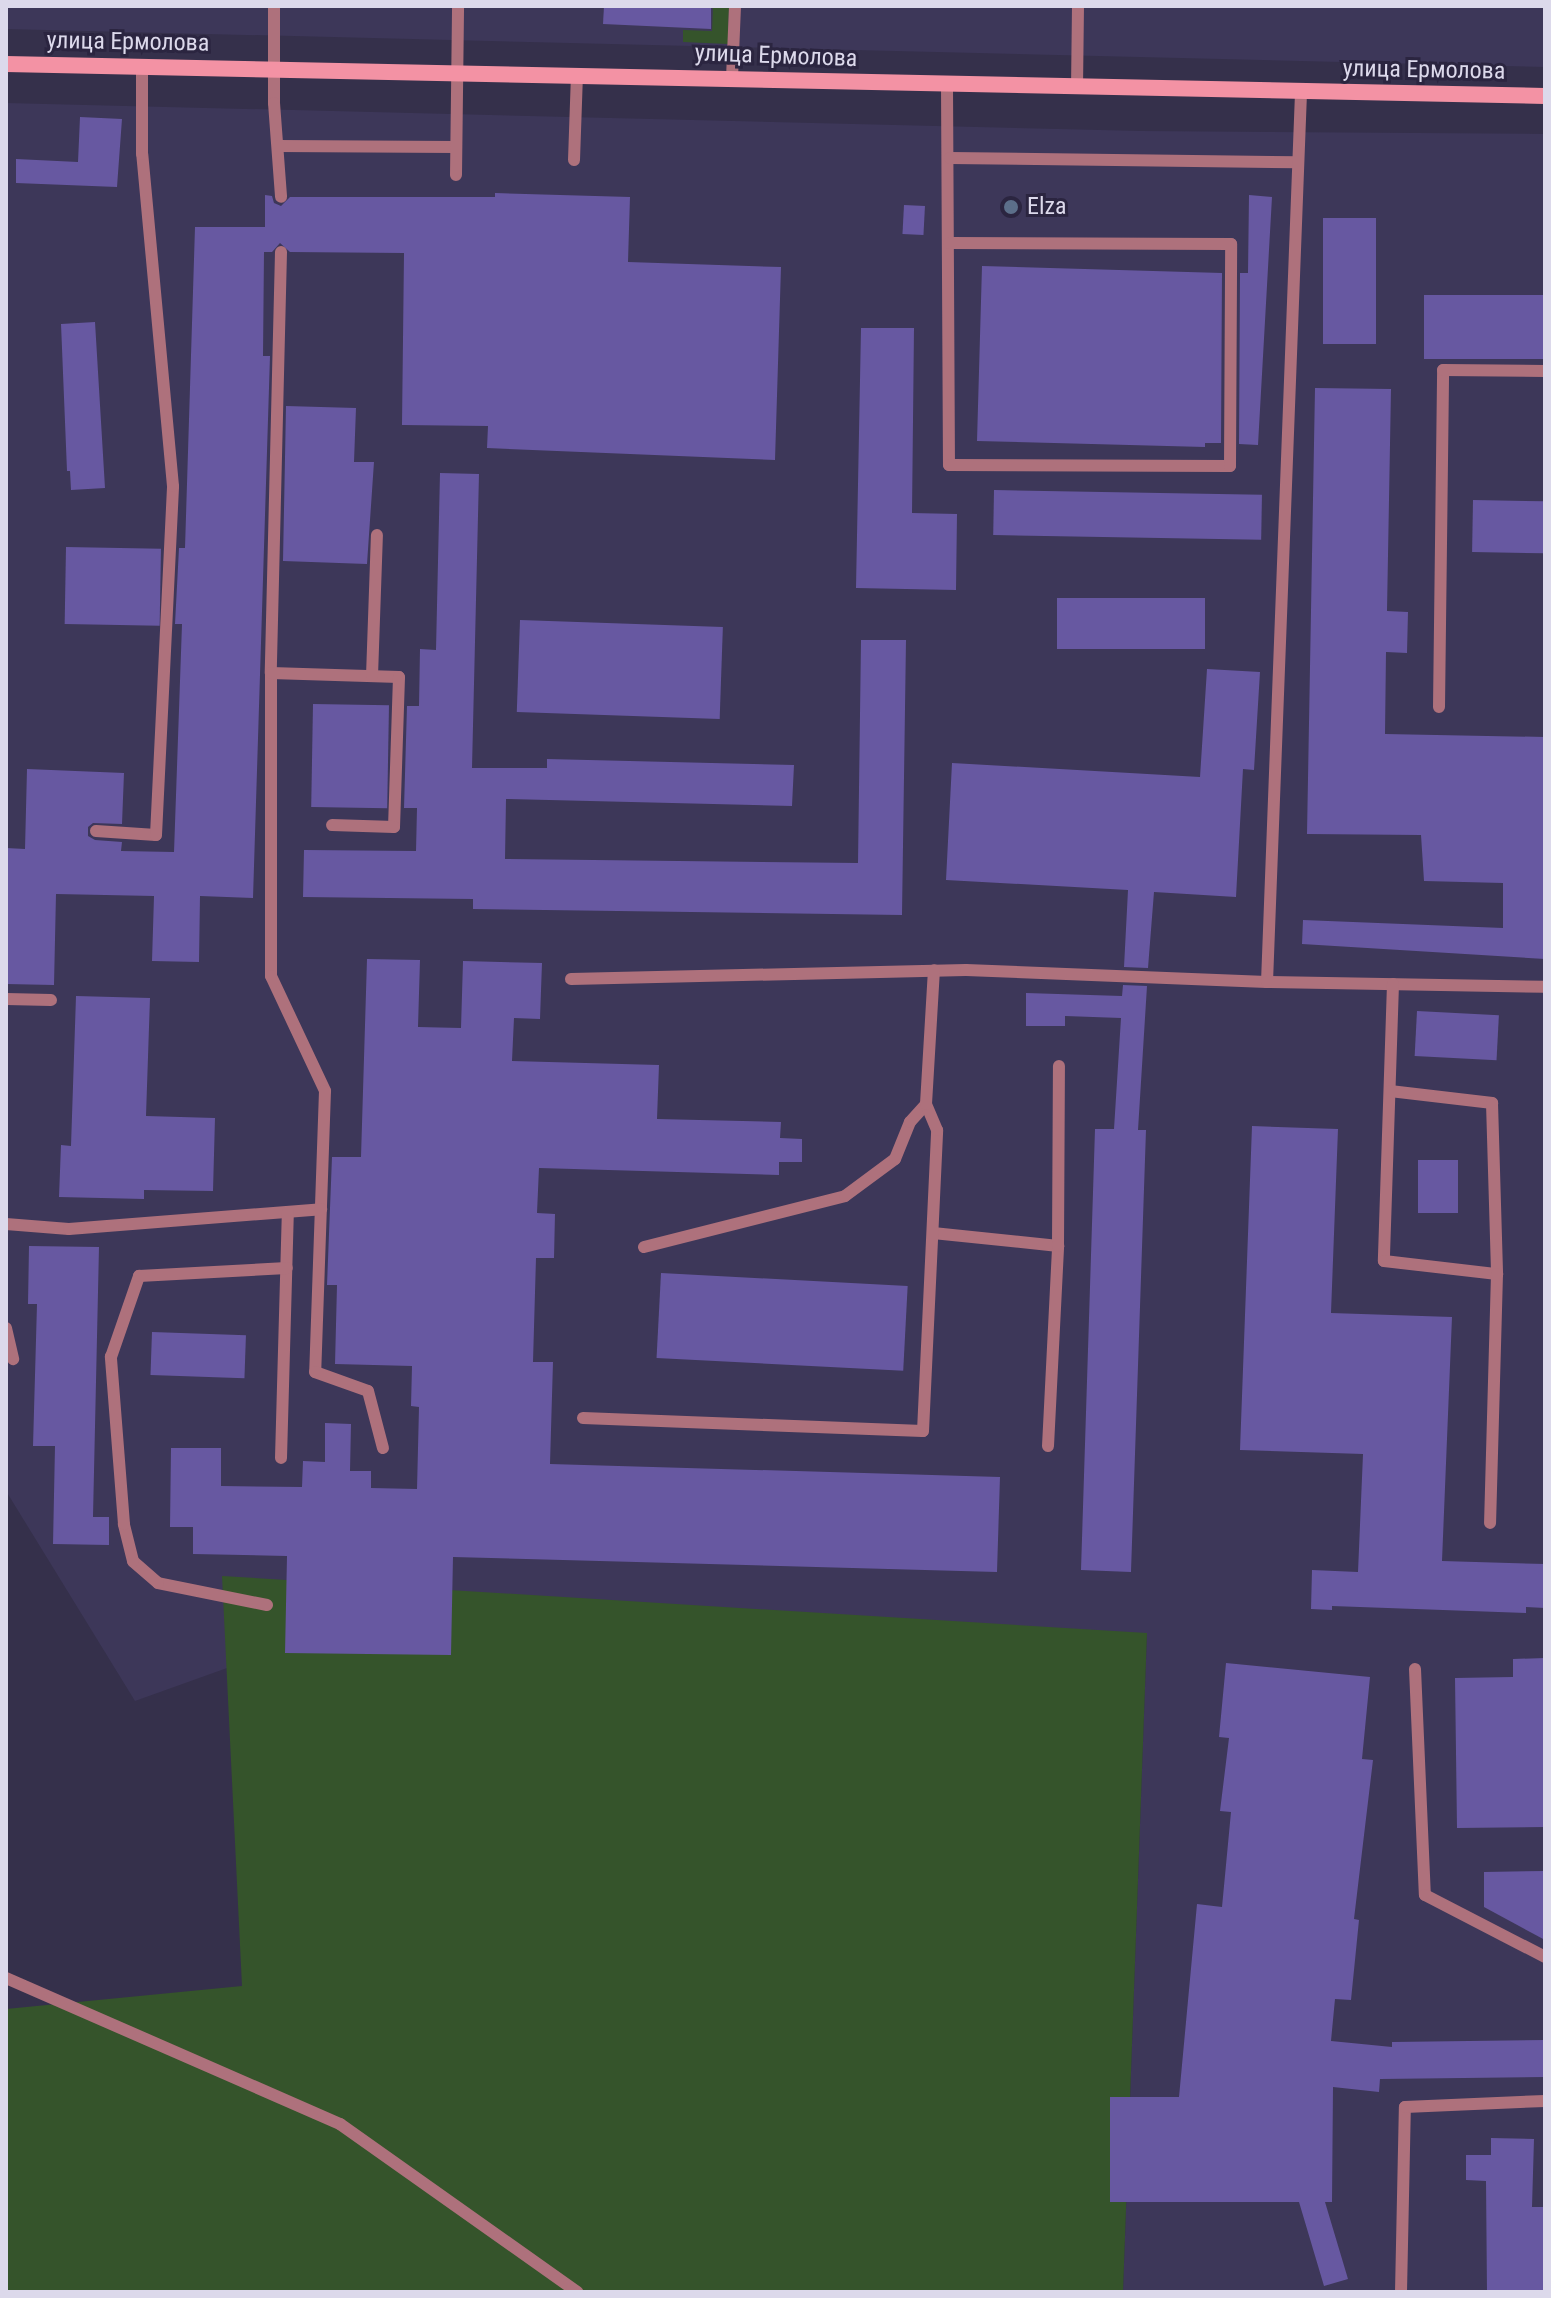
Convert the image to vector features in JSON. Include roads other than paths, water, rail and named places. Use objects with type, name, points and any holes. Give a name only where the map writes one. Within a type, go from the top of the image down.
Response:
[{"type":"main road","name":"улица Ермолова","points":[[6,64],[732,78],[947,86],[1545,96]]},
{"type":"lane","points":[[274,6],[273,68],[281,197]]},
{"type":"lane","points":[[456,175],[458,6]]},
{"type":"lane","points":[[732,78],[735,6]]},
{"type":"lane","points":[[1077,88],[1078,6]]},
{"type":"lane","points":[[96,831],[156,835],[173,486],[142,154],[142,66]]},
{"type":"lane","points":[[574,160],[577,75]]},
{"type":"lane","points":[[947,86],[950,158],[949,243],[949,465],[1230,466],[1231,244],[949,243]]},
{"type":"lane","points":[[1267,982],[1301,91]]},
{"type":"lane","points":[[278,146],[456,147]]},
{"type":"lane","points":[[950,158],[1298,162]]},
{"type":"lane","points":[[281,252],[271,673],[271,976],[325,1091],[315,1372],[368,1391],[383,1448]]},
{"type":"lane","points":[[1439,707],[1443,370],[1545,371]]},
{"type":"lane","points":[[372,676],[377,535]]},
{"type":"lane","points":[[271,673],[399,677],[394,827],[332,825]]},
{"type":"lane","points":[[583,1418],[923,1431],[937,1130],[926,1104],[934,970]]},
{"type":"lane","points":[[571,979],[934,970],[1267,982],[1545,987]]},
{"type":"lane","points":[[1393,984],[1384,1261],[1497,1274]]},
{"type":"lane","points":[[6,999],[51,1000]]},
{"type":"lane","points":[[1048,1446],[1058,1246],[1059,1066]]},
{"type":"lane","points":[[1390,1091],[1492,1103],[1497,1274],[1490,1523]]},
{"type":"lane","points":[[644,1247],[845,1196],[895,1159],[910,1122],[926,1104]]},
{"type":"lane","points":[[6,1224],[69,1229],[321,1209]]},
{"type":"lane","points":[[281,1458],[288,1212]]},
{"type":"lane","points":[[933,1233],[1058,1246]]},
{"type":"lane","points":[[267,1605],[158,1583],[133,1561],[124,1524],[111,1357],[139,1276],[287,1268]]},
{"type":"lane","points":[[6,1328],[13,1359]]},
{"type":"lane","points":[[1415,1669],[1425,1895],[1545,1957]]},
{"type":"lane","points":[[6,1978],[340,2124],[577,2292]]},
{"type":"lane","points":[[1401,2292],[1405,2107],[1545,2101]]},
{"type":"place","name":"Elza","points":[[1011,207]]}]
